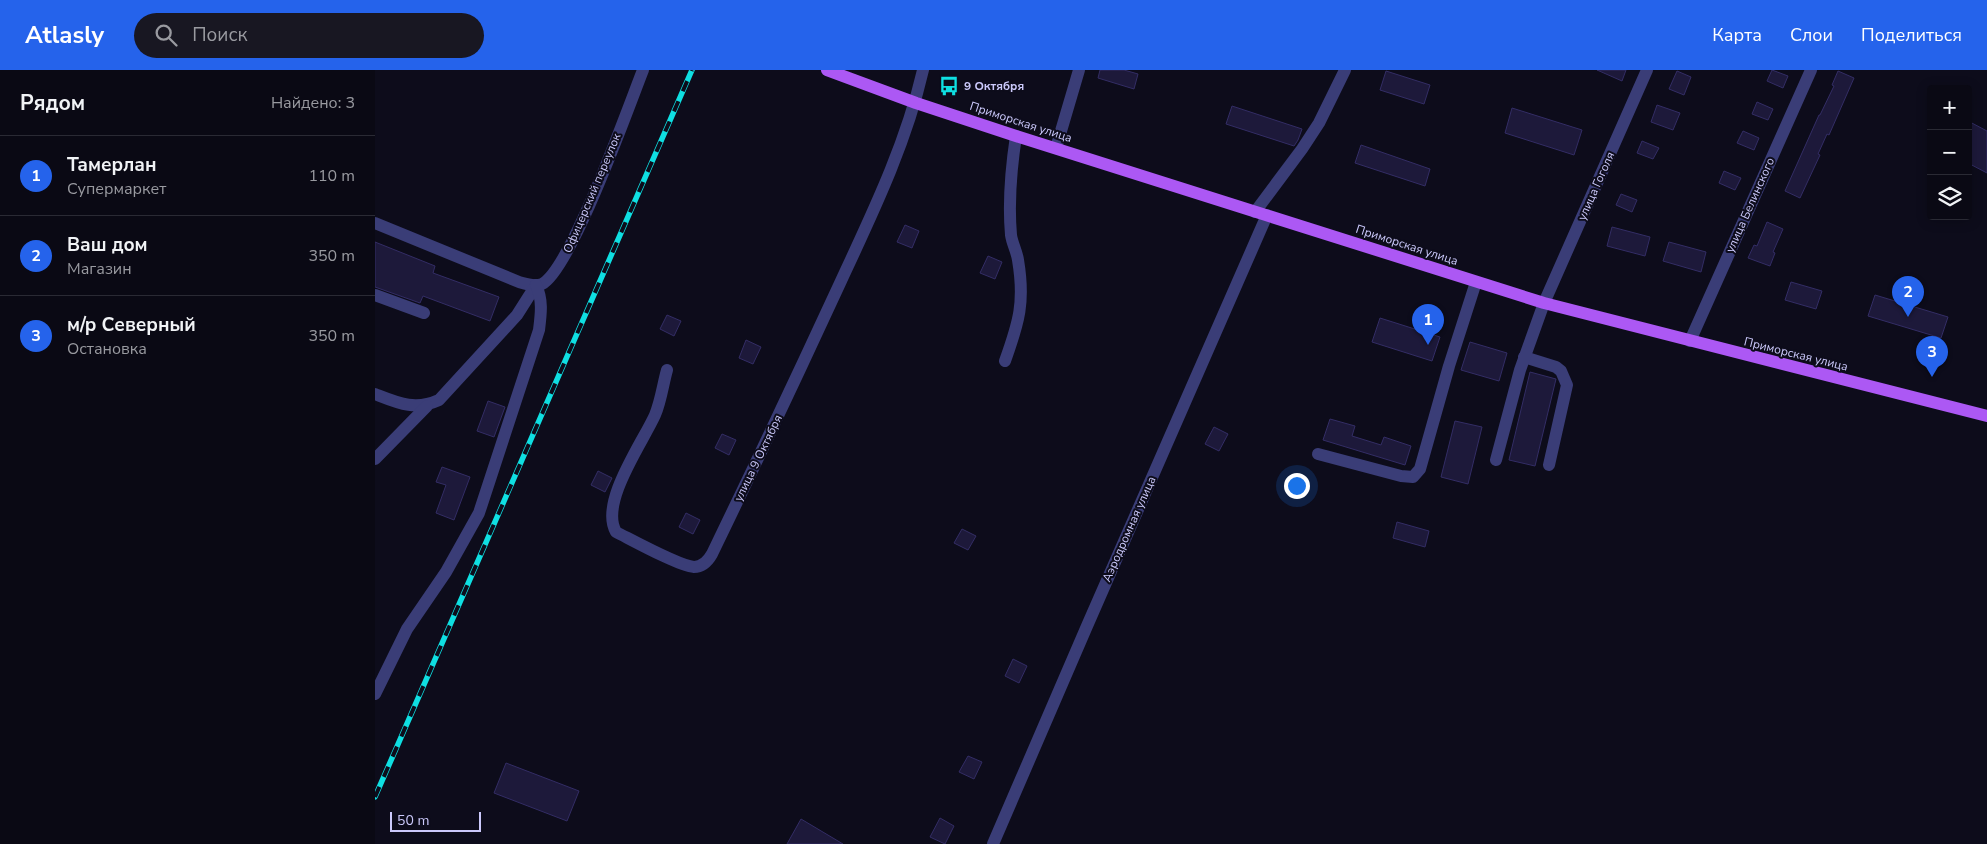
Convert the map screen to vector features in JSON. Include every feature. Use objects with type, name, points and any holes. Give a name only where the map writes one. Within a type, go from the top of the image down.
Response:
[{"type":"main road","name":"Приморская улица","points":[[827,70],[916,103],[1016,136],[1544,303],[1987,416]]},
{"type":"street","name":"Офицерский переулок","points":[[375,459],[427,406],[439,400],[517,315],[536,285],[543,283],[560,265],[575,238],[643,70]]},
{"type":"street","points":[[916,103],[923,70]]},
{"type":"street","points":[[1056,148],[1079,70]]},
{"type":"street","name":"Аэродромная улица","points":[[993,844],[1261,213],[1311,136],[1345,70]]},
{"type":"street","name":"улица Гоголя","points":[[1496,460],[1524,357],[1544,303],[1647,70]]},
{"type":"street","name":"улица Белинского","points":[[1690,341],[1811,70]]},
{"type":"street","name":"улица 9 Октября","points":[[667,370],[656,413],[625,469],[618,490],[613,526],[616,532],[681,564],[694,567],[702,566],[712,554],[779,417],[897,158],[916,103]]},
{"type":"street","points":[[1005,360],[1017,329],[1022,289],[1018,258],[1011,236],[1010,185],[1016,136]]},
{"type":"street","points":[[375,223],[519,282],[536,285],[542,307],[539,330],[479,513],[446,572],[407,629],[375,694]]},
{"type":"street","points":[[1318,454],[1401,476],[1413,476],[1420,469],[1449,366],[1476,282]]},
{"type":"street","points":[[375,295],[424,313]]},
{"type":"street","points":[[1524,357],[1556,367],[1561,372],[1567,385],[1549,465]]},
{"type":"street","points":[[375,394],[406,405],[427,406]]},
{"type":"building","points":[[1100,70],[1124,70],[1138,74],[1134,89],[1098,78]]},
{"type":"building","points":[[1597,70],[1626,70],[1622,81]]},
{"type":"building","points":[[1772,70],[1788,76],[1783,88],[1767,81]]},
{"type":"building","points":[[1386,71],[1430,85],[1424,104],[1380,90]]},
{"type":"building","points":[[1677,71],[1691,77],[1684,95],[1669,89]]},
{"type":"building","points":[[1838,71],[1854,78],[1829,135],[1827,134],[1818,154],[1820,155],[1800,198],[1785,191],[1834,86],[1832,85]]},
{"type":"building","points":[[1757,102],[1773,109],[1768,120],[1752,114]]},
{"type":"building","points":[[1657,105],[1680,113],[1673,130],[1651,122]]},
{"type":"building","points":[[1232,106],[1302,129],[1298,140],[1294,146],[1226,124]]},
{"type":"building","points":[[1512,108],[1582,130],[1574,155],[1505,133]]},
{"type":"building","points":[[1972,123],[1987,131],[1987,173],[1972,165]]},
{"type":"building","points":[[1743,131],[1759,138],[1754,150],[1737,143]]},
{"type":"building","points":[[1642,141],[1659,148],[1653,159],[1637,153]]},
{"type":"building","points":[[1361,145],[1430,169],[1425,186],[1355,163]]},
{"type":"building","points":[[1724,171],[1741,178],[1735,190],[1719,183]]},
{"type":"building","points":[[1621,194],[1637,200],[1632,212],[1616,205]]},
{"type":"building","points":[[1767,222],[1783,229],[1773,252],[1775,253],[1770,266],[1748,258],[1754,245],[1757,246]]},
{"type":"building","points":[[905,225],[919,231],[912,248],[897,242]]},
{"type":"building","points":[[1612,227],[1650,237],[1645,256],[1607,246]]},
{"type":"building","points":[[375,242],[435,266],[433,273],[499,297],[490,321],[423,296],[420,303],[375,287]]},
{"type":"building","points":[[1669,242],[1706,252],[1701,272],[1663,261]]},
{"type":"building","points":[[988,256],[1002,262],[995,279],[980,273]]},
{"type":"building","points":[[1791,282],[1822,291],[1816,309],[1785,300]]},
{"type":"building","points":[[1875,295],[1948,317],[1941,338],[1868,316]]},
{"type":"building","points":[[667,315],[681,321],[674,336],[660,329]]},
{"type":"building","points":[[1380,318],[1440,337],[1432,361],[1372,342]]},
{"type":"building","points":[[746,340],[761,347],[753,364],[739,358]]},
{"type":"building","points":[[1470,342],[1507,353],[1499,381],[1461,370]]},
{"type":"building","points":[[1530,372],[1556,379],[1535,466],[1509,460]]},
{"type":"building","points":[[488,401],[505,407],[494,437],[477,431]]},
{"type":"building","points":[[1330,419],[1355,426],[1352,436],[1381,445],[1384,437],[1411,446],[1405,465],[1323,440]]},
{"type":"building","points":[[1455,421],[1482,427],[1468,484],[1441,477]]},
{"type":"building","points":[[1214,427],[1228,434],[1219,451],[1205,444]]},
{"type":"building","points":[[722,434],[736,440],[729,455],[715,448]]},
{"type":"building","points":[[442,467],[470,477],[454,520],[436,513],[446,485],[436,482]]},
{"type":"building","points":[[598,471],[612,478],[605,492],[591,485]]},
{"type":"building","points":[[686,513],[700,520],[693,534],[679,527]]},
{"type":"building","points":[[1397,522],[1429,531],[1425,547],[1393,538]]},
{"type":"building","points":[[962,529],[976,536],[968,550],[954,543]]},
{"type":"building","points":[[1013,659],[1027,666],[1019,683],[1005,676]]},
{"type":"building","points":[[968,756],[982,762],[974,779],[959,772]]},
{"type":"building","points":[[506,763],[579,791],[567,821],[494,793]]},
{"type":"building","points":[[940,818],[954,826],[945,844],[930,837]]},
{"type":"building","points":[[801,819],[843,844],[787,844]]},
{"type":"railway","points":[[375,797],[692,70]]},
{"type":"place","name":"9 Октября","points":[[949,86]]},
{"type":"place","name":"Ваш дом","points":[[1908,317]]},
{"type":"place","name":"Тамерлан","points":[[1428,345]]},
{"type":"place","name":"м/р Северный","points":[[1932,377]]}]
